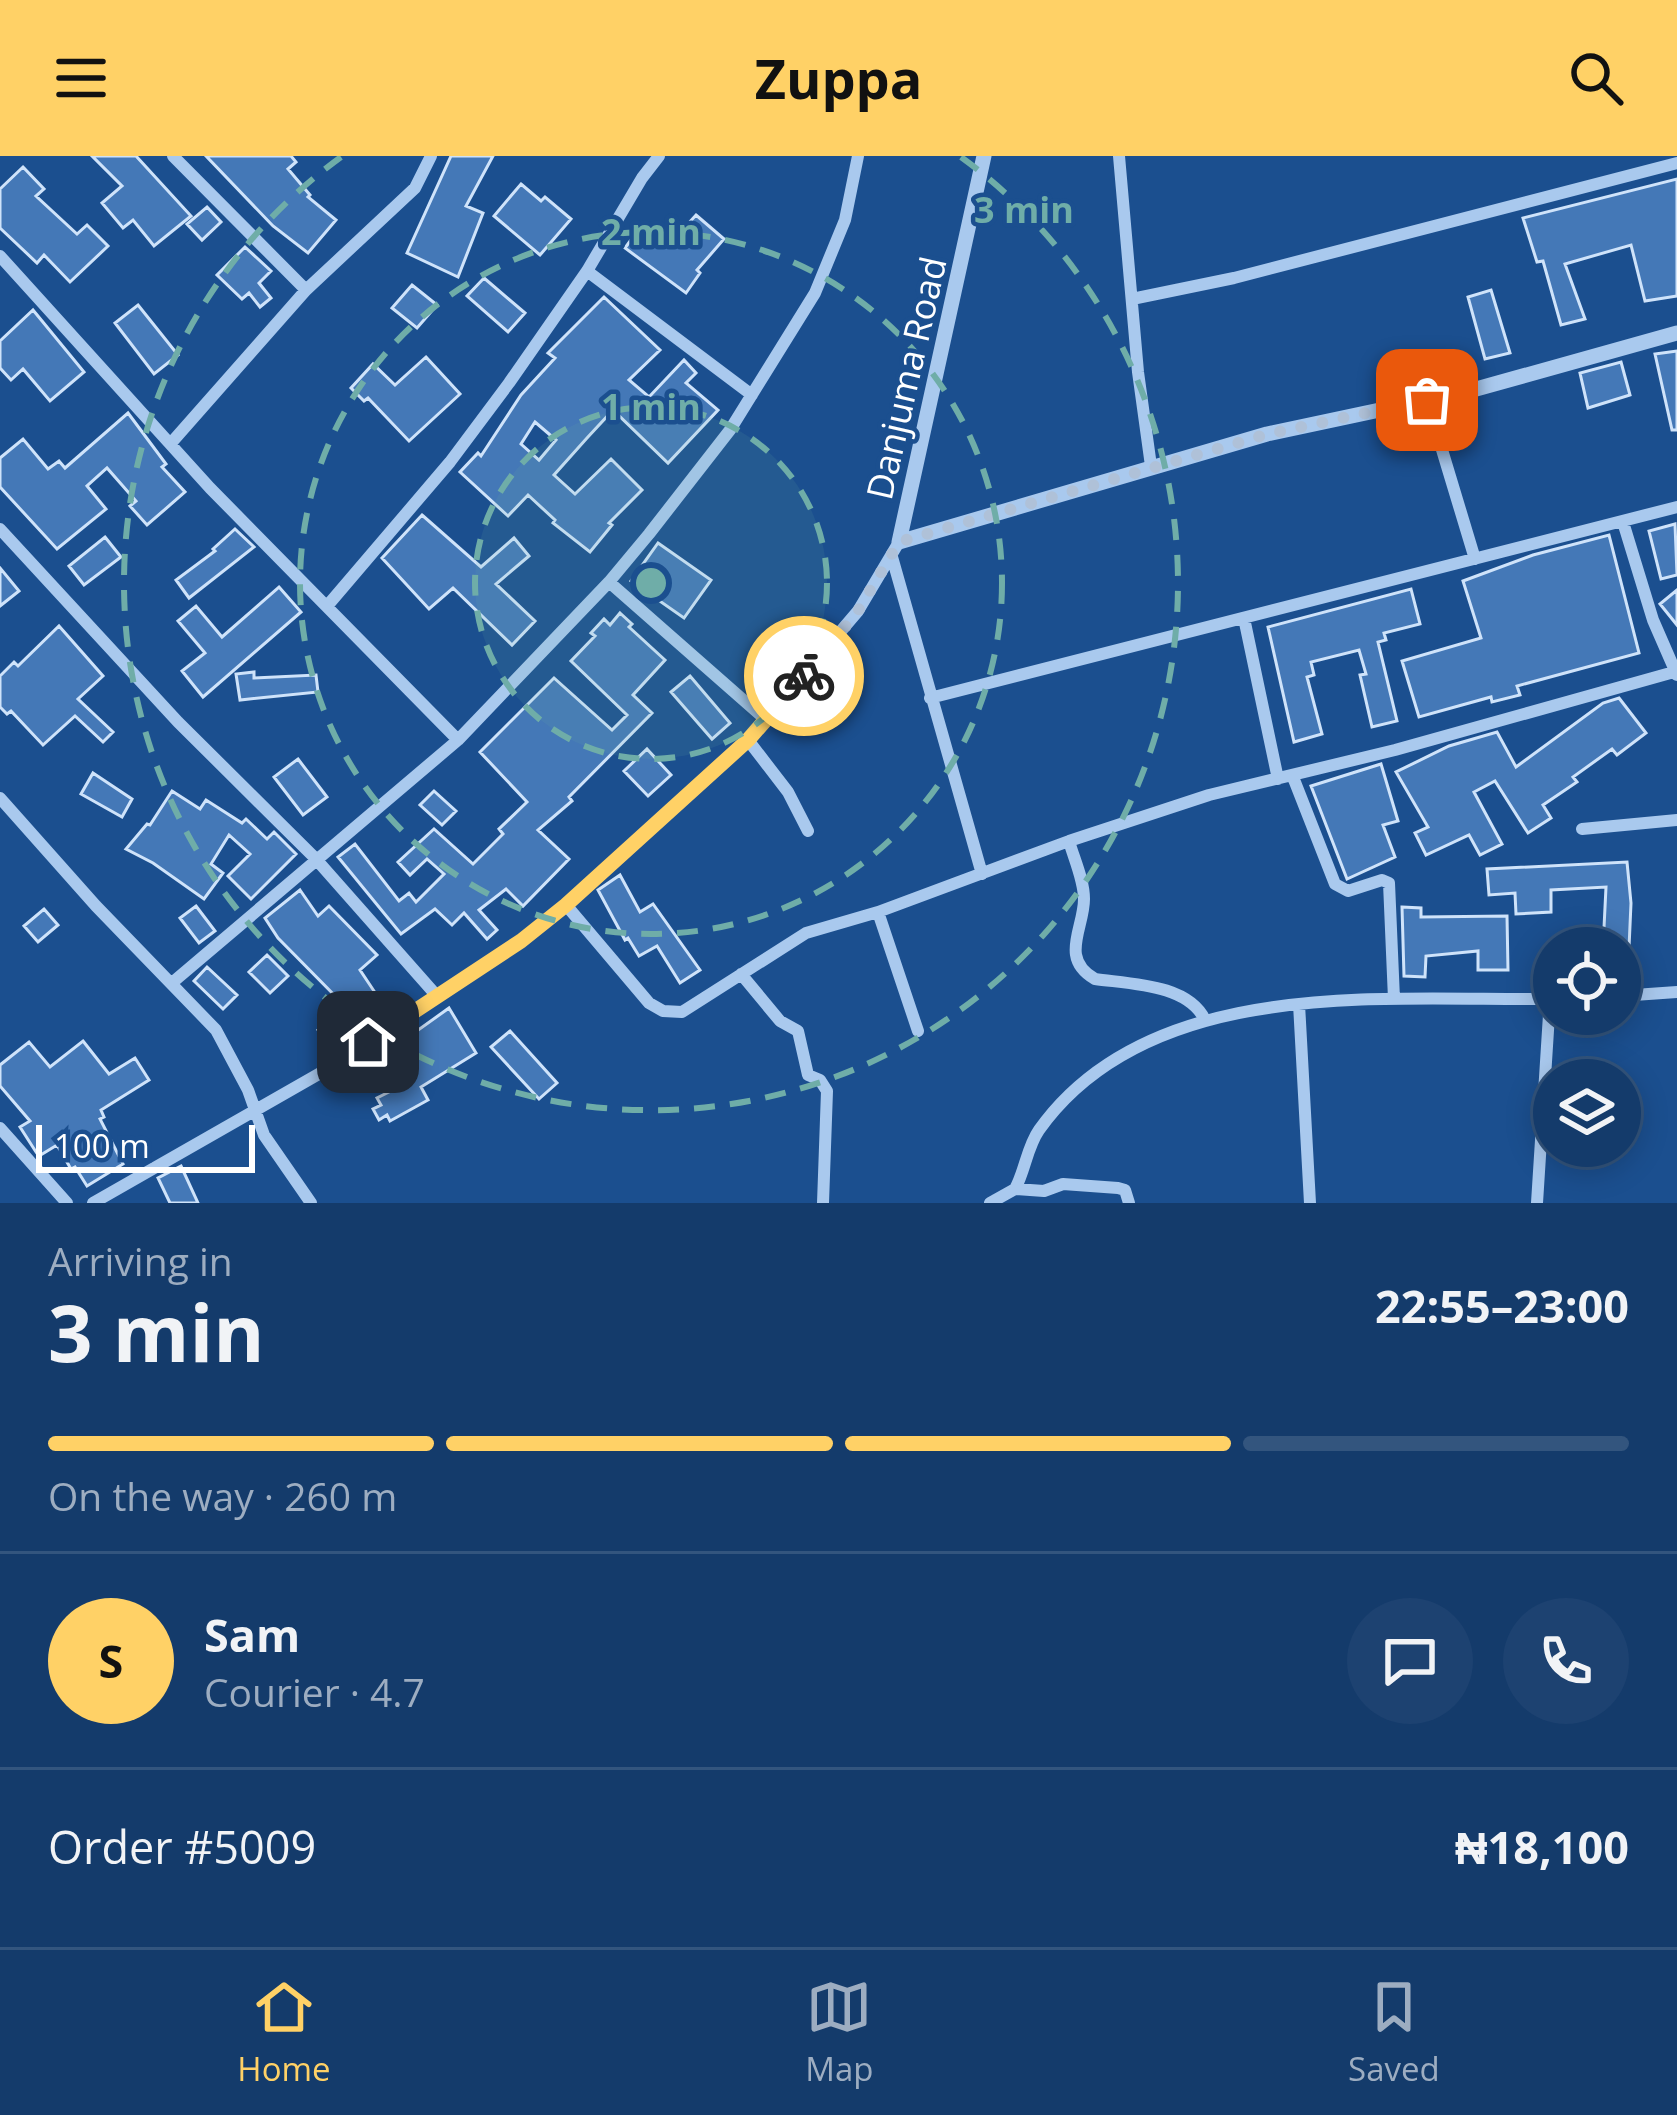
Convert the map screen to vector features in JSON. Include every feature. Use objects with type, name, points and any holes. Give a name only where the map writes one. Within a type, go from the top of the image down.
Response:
[{"type":"street","points":[[173,156],[306,290]]},
{"type":"street","points":[[172,442],[306,290],[415,188],[431,156]]},
{"type":"street","points":[[328,605],[451,462],[587,272],[659,156]]},
{"type":"street","points":[[172,982],[458,740],[609,583],[730,430],[815,293],[845,220],[858,156]]},
{"type":"street","name":"Danjuma Road","points":[[896,549],[985,156]]},
{"type":"street","points":[[1119,156],[1151,466]]},
{"type":"street","points":[[1132,299],[1234,278],[1677,163]]},
{"type":"street","points":[[0,256],[210,488],[458,740]]},
{"type":"street","points":[[587,272],[752,395]]},
{"type":"street","points":[[93,1203],[338,1063],[521,941],[566,905],[748,740],[858,611],[896,549],[1151,466],[1268,434],[1427,400],[1677,333]]},
{"type":"street","points":[[1427,400],[1475,559]]},
{"type":"street","points":[[930,698],[1677,507]]},
{"type":"street","points":[[566,905],[649,1003],[663,1011],[682,1012],[806,933],[878,912],[1069,842],[1210,795],[1676,673],[1653,620],[1623,522]]},
{"type":"street","points":[[0,529],[178,722],[315,858],[436,995]]},
{"type":"street","points":[[896,549],[930,698],[982,874]]},
{"type":"street","points":[[609,583],[765,719]]},
{"type":"street","points":[[1244,618],[1286,778],[1335,884],[1348,891],[1382,880],[1389,883],[1394,999]]},
{"type":"street","points":[[748,740],[788,792],[808,831]]},
{"type":"street","points":[[0,798],[6,812],[215,1030],[258,1112],[264,1135],[310,1203]]},
{"type":"street","points":[[1582,829],[1677,820]]},
{"type":"street","points":[[1069,842],[1084,891],[1074,940],[1075,956],[1084,973],[1180,996],[1195,1003],[1205,1020]]},
{"type":"street","points":[[878,912],[918,1031]]},
{"type":"street","points":[[741,974],[780,1021],[798,1031],[808,1075],[820,1080],[827,1091],[823,1203]]},
{"type":"street","points":[[1641,995],[1677,992]]},
{"type":"street","points":[[1016,1189],[1038,1131],[1070,1096],[1107,1065],[1161,1035],[1205,1020],[1299,1004],[1533,999]]},
{"type":"street","points":[[1299,1004],[1310,1203]]},
{"type":"street","points":[[1538,1203],[1550,1035]]},
{"type":"street","points":[[0,1128],[67,1203]]},
{"type":"street","points":[[990,1203],[1016,1189],[1044,1191],[1063,1184],[1125,1190],[1129,1203]]},
{"type":"building","points":[[92,156],[136,156],[191,216],[154,246],[133,220],[123,228],[102,203],[122,186]]},
{"type":"building","points":[[206,156],[291,156],[296,162],[288,169],[308,197],[336,220],[308,253],[273,226]]},
{"type":"building","points":[[451,156],[493,156],[466,206],[483,213],[458,277],[407,253]]},
{"type":"building","points":[[23,167],[44,189],[36,196],[77,234],[87,225],[108,246],[70,282],[44,255],[37,263],[0,228],[0,189]]},
{"type":"building","points":[[1677,179],[1677,296],[1645,301],[1631,245],[1565,264],[1585,319],[1561,325],[1543,261],[1537,262],[1523,218]]},
{"type":"building","points":[[521,184],[571,219],[540,255],[494,216]]},
{"type":"building","points":[[207,207],[221,222],[202,240],[187,224]]},
{"type":"building","points":[[696,215],[724,239],[697,270],[700,273],[686,293],[625,248],[641,226],[668,246]]},
{"type":"building","points":[[245,247],[271,271],[259,283],[271,298],[260,307],[249,293],[242,299],[217,275]]},
{"type":"building","points":[[484,278],[525,313],[508,332],[467,296]]},
{"type":"building","points":[[412,285],[437,305],[417,328],[392,308]]},
{"type":"building","points":[[1491,290],[1510,353],[1485,359],[1468,297]]},
{"type":"building","points":[[604,297],[660,350],[629,380],[649,397],[684,360],[696,373],[686,383],[718,410],[668,463],[613,410],[587,438],[554,475],[575,494],[611,459],[642,490],[609,523],[612,525],[590,552],[553,523],[528,495],[508,516],[460,472],[478,453],[481,456],[521,395],[555,358],[548,353]],"holes":[[[535,422],[556,440],[539,460],[521,444]]]},
{"type":"building","points":[[138,305],[178,355],[154,374],[115,323]]},
{"type":"building","points":[[33,310],[84,372],[50,401],[23,369],[11,380],[0,368],[0,341]]},
{"type":"building","points":[[1677,351],[1677,430],[1672,430],[1655,354]]},
{"type":"building","points":[[426,357],[460,394],[409,441],[368,398],[364,401],[351,388],[373,364],[395,385]]},
{"type":"building","points":[[1621,362],[1630,395],[1588,408],[1580,373]]},
{"type":"building","points":[[128,413],[166,464],[162,467],[185,492],[147,525],[130,506],[136,501],[107,468],[87,486],[106,509],[57,549],[0,487],[0,458],[23,439],[48,469],[59,461],[65,468]]},
{"type":"building","points":[[422,515],[481,567],[514,538],[529,556],[496,584],[535,621],[512,645],[453,588],[429,609],[382,558]]},
{"type":"building","points":[[1675,524],[1677,575],[1661,579],[1649,531]]},
{"type":"building","points":[[235,529],[254,547],[189,598],[176,580]]},
{"type":"building","points":[[1609,535],[1639,653],[1517,686],[1520,695],[1492,702],[1491,697],[1419,717],[1402,661],[1481,638],[1463,581],[1533,555]]},
{"type":"building","points":[[105,537],[121,557],[84,585],[69,566]]},
{"type":"building","points":[[658,543],[711,580],[684,618],[631,581]]},
{"type":"building","points":[[0,568],[19,591],[0,606]]},
{"type":"building","points":[[279,587],[301,612],[203,697],[182,671],[205,653],[178,621],[196,606],[222,637]]},
{"type":"building","points":[[1411,589],[1420,624],[1384,633],[1386,640],[1378,642],[1397,721],[1372,727],[1359,650],[1311,662],[1314,675],[1307,677],[1322,734],[1294,742],[1268,627]]},
{"type":"building","points":[[1677,590],[1677,625],[1660,604]]},
{"type":"building","points":[[620,613],[665,660],[633,695],[652,713],[569,797],[572,801],[538,830],[569,859],[523,906],[506,889],[479,910],[497,930],[487,939],[464,913],[452,925],[435,909],[401,934],[338,857],[355,844],[399,901],[409,893],[416,902],[444,874],[427,859],[410,875],[398,862],[434,829],[473,864],[527,802],[480,752],[554,678],[612,730],[627,715],[571,661],[604,619],[610,625]]},
{"type":"building","points":[[59,626],[103,676],[78,699],[113,732],[103,742],[75,716],[43,745],[11,711],[7,714],[0,707],[0,676],[14,662],[18,666]]},
{"type":"building","points":[[254,672],[254,678],[316,675],[318,692],[240,700],[236,674]]},
{"type":"building","points":[[690,676],[730,723],[712,739],[671,692]]},
{"type":"building","points":[[1619,698],[1646,733],[1617,755],[1612,749],[1573,777],[1577,782],[1543,805],[1551,818],[1528,833],[1495,781],[1474,792],[1502,844],[1480,855],[1469,835],[1426,855],[1415,833],[1428,827],[1396,772],[1449,746],[1497,732],[1516,767],[1603,703]]},
{"type":"building","points":[[647,749],[671,775],[648,796],[624,771]]},
{"type":"building","points":[[298,759],[327,797],[303,815],[274,777]]},
{"type":"building","points":[[1381,764],[1398,821],[1383,825],[1395,857],[1347,879],[1311,786]]},
{"type":"building","points":[[93,773],[132,799],[122,817],[81,794]]},
{"type":"building","points":[[172,791],[200,809],[206,800],[242,823],[246,819],[267,839],[274,832],[296,854],[251,899],[228,876],[250,854],[229,835],[211,864],[223,873],[204,899],[126,849],[150,825]]},
{"type":"building","points":[[434,791],[456,811],[442,825],[420,805]]},
{"type":"building","points":[[1627,862],[1630,927],[1604,927],[1606,887],[1551,890],[1551,912],[1516,914],[1515,893],[1489,895],[1487,869]]},
{"type":"building","points":[[620,875],[640,912],[653,904],[700,970],[680,983],[657,946],[639,956],[625,940],[598,890]]},
{"type":"building","points":[[300,890],[318,916],[329,906],[377,955],[360,970],[378,997],[322,1035],[318,1030],[344,1005],[278,938],[265,918]]},
{"type":"building","points":[[196,906],[215,931],[199,943],[180,918]]},
{"type":"building","points":[[1402,907],[1421,908],[1421,917],[1507,916],[1508,970],[1478,970],[1478,951],[1426,956],[1425,977],[1404,976]]},
{"type":"building","points":[[44,909],[58,925],[38,942],[24,926]]},
{"type":"building","points":[[267,955],[288,976],[270,993],[249,972]]},
{"type":"building","points":[[207,967],[237,995],[223,1009],[194,981]]},
{"type":"building","points":[[449,1008],[476,1053],[421,1087],[428,1100],[390,1121],[387,1115],[379,1120],[373,1109],[381,1105],[377,1098],[391,1091],[368,1056],[388,1042],[393,1048]]},
{"type":"building","points":[[510,1031],[557,1083],[539,1099],[491,1047]]},
{"type":"building","points":[[83,1041],[109,1074],[135,1058],[149,1080],[101,1110],[104,1117],[100,1119],[123,1164],[87,1186],[57,1145],[39,1156],[20,1127],[30,1121],[0,1086],[0,1065],[29,1042],[50,1067]]},
{"type":"building","points":[[181,1166],[198,1203],[170,1203],[158,1178]]},
{"type":"way so far","points":[[804,676],[858,611],[899,542],[1268,434],[1427,400]]},
{"type":"route","points":[[368,1042],[521,941],[566,905],[748,740],[804,676]]}]
